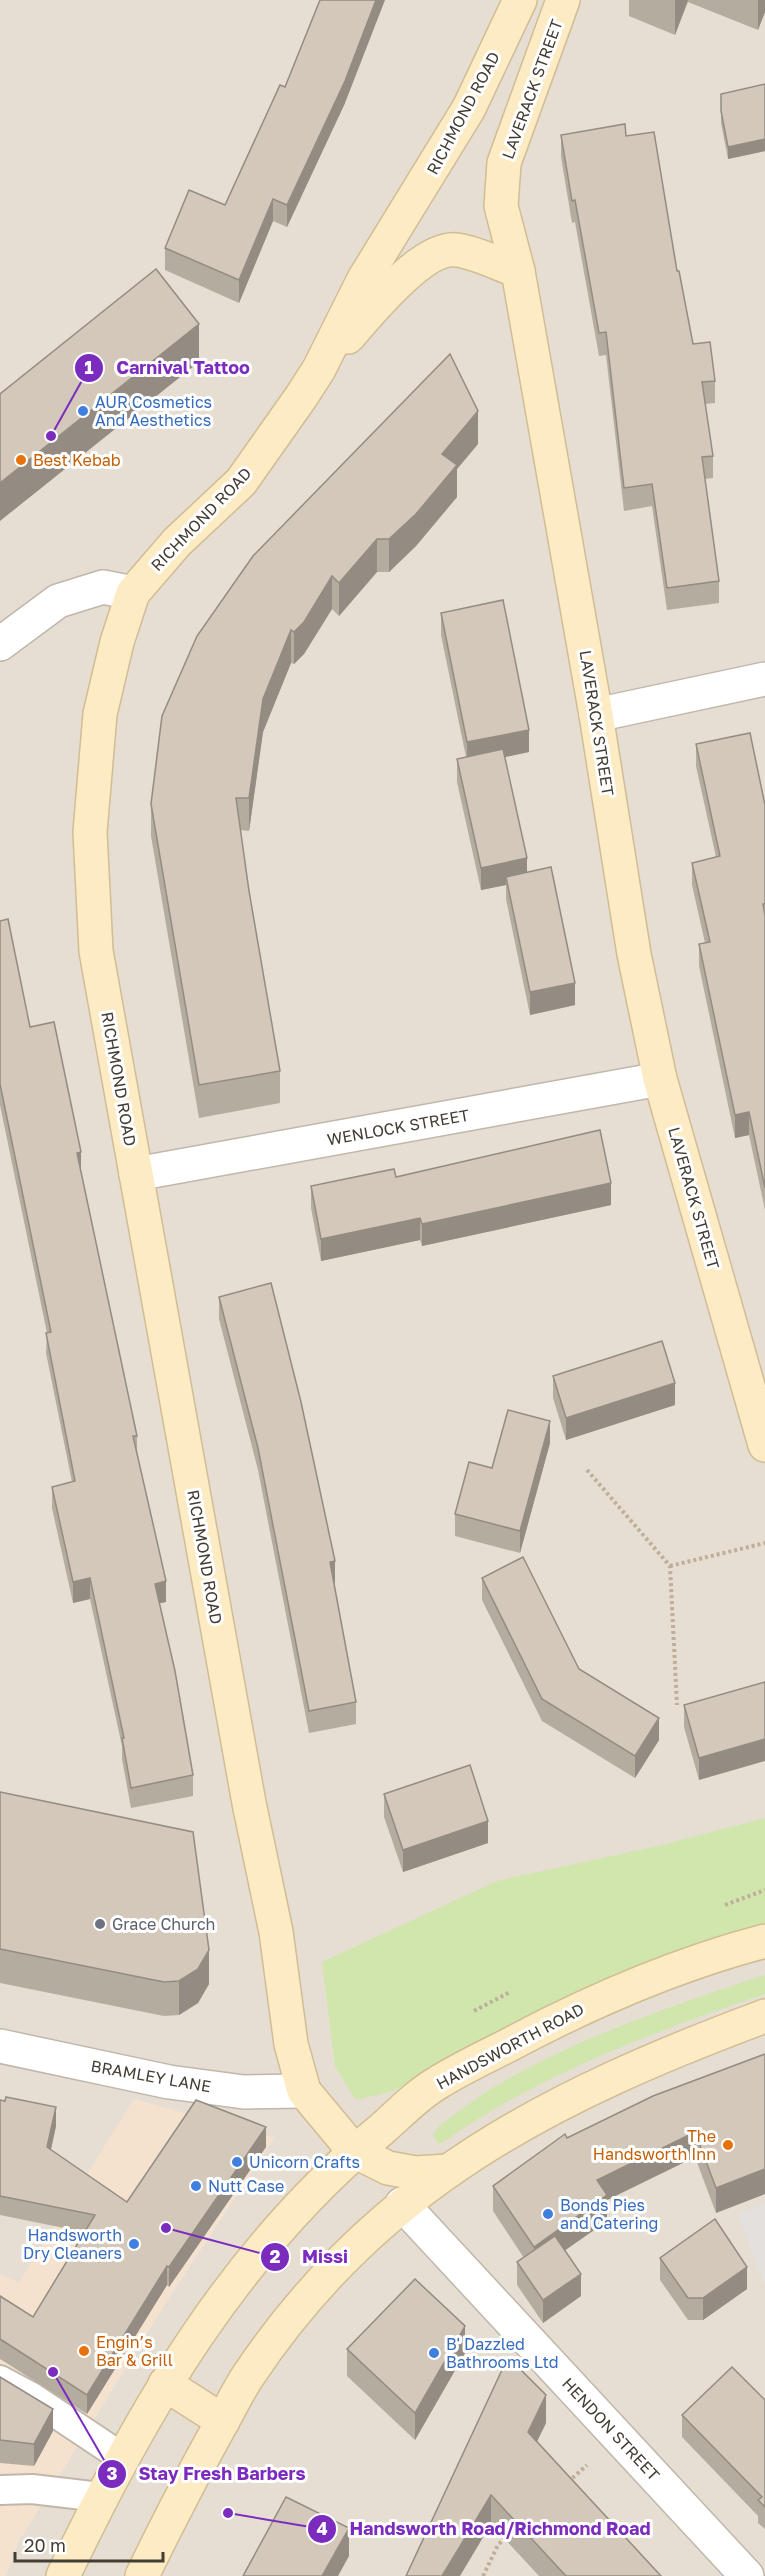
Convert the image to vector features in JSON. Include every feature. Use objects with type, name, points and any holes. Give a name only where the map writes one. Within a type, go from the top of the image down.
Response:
[{"type":"main road","name":"RICHMOND ROAD","points":[[448,2171],[416,2173],[388,2168],[354,2151],[304,2091],[291,2044],[276,1932],[249,1803],[96,951],[90,832],[100,714],[117,642],[133,593],[177,542],[241,482],[318,369],[364,279],[411,207],[469,108],[520,0]]},
{"type":"main road","name":"LAVERACK STREET","points":[[563,0],[504,163],[501,206],[518,271],[596,715],[634,954],[660,1079],[765,1444]]},
{"type":"main road","points":[[318,369],[396,283],[426,259],[455,249],[518,271]]},
{"type":"main road","name":"HANDSWORTH ROAD","points":[[63,2576],[100,2498],[165,2384],[246,2265],[281,2224],[354,2151],[437,2082],[577,2008],[722,1952],[765,1941]]},
{"type":"main road","points":[[142,2576],[184,2487],[247,2377],[322,2278],[402,2204],[490,2142],[600,2082],[765,2016]]},
{"type":"main road","points":[[165,2384],[223,2421]]},
{"type":"street","points":[[0,644],[58,601],[103,587],[133,593]]},
{"type":"street","points":[[596,715],[765,679]]},
{"type":"street","name":"WENLOCK STREET","points":[[136,1174],[660,1079]]},
{"type":"street","name":"BRAMLEY LANE","points":[[0,2046],[169,2082],[244,2092],[304,2091]]},
{"type":"street","name":"HENDON STREET","points":[[402,2204],[747,2576]]},
{"type":"lane","points":[[0,2380],[30,2396],[123,2458]]},
{"type":"lane","points":[[0,2490],[32,2489],[100,2498]]},
{"type":"path","points":[[587,1470],[670,1566],[676,1705]]},
{"type":"path","points":[[670,1566],[765,1543]]},
{"type":"path","points":[[566,2484],[591,2461]]},
{"type":"path","points":[[483,2576],[498,2545],[515,2529]]},
{"type":"shaded area","points":[[0,0],[765,0],[765,2576],[6,2576],[17,2544],[166,2302],[274,2138],[134,2100],[19,2283],[0,2274]]},
{"type":"shaded area","points":[[134,2099],[274,2138],[166,2302],[17,2544],[6,2576],[0,2576],[0,2274],[19,2283]]},
{"type":"shaded area","points":[[765,2203],[765,2285],[738,2214]]},
{"type":"green space","points":[[765,1818],[765,1925],[594,1985],[393,2091],[356,2100],[335,2067],[322,1962],[497,1881],[662,1845]]},
{"type":"green space","points":[[765,1975],[765,1994],[680,2024],[598,2057],[518,2096],[479,2118],[442,2143],[438,2143],[433,2135],[439,2126],[484,2093],[556,2054],[625,2024]]},
{"type":"building","points":[[320,0],[376,0],[345,81],[287,205],[273,199],[239,280],[165,248],[189,190],[225,205],[280,85],[285,87]]},
{"type":"building","points":[[765,84],[765,139],[728,147],[721,111],[721,94]]},
{"type":"building","points":[[625,124],[626,136],[654,132],[677,271],[679,271],[693,344],[710,342],[715,381],[702,382],[713,456],[702,457],[719,581],[667,588],[652,484],[624,488],[606,332],[599,333],[561,135]]},
{"type":"building","points":[[156,269],[199,324],[0,483],[0,394]]},
{"type":"building","points":[[450,354],[478,411],[442,454],[457,465],[416,514],[389,539],[377,539],[339,583],[332,576],[304,622],[294,632],[291,630],[263,699],[249,798],[236,798],[249,891],[280,1071],[199,1085],[151,804],[162,716],[197,636],[253,556]]},
{"type":"building","points":[[503,600],[529,730],[467,742],[441,613]]},
{"type":"building","points":[[750,733],[765,805],[765,904],[763,904],[765,915],[765,1188],[749,1112],[735,1115],[699,944],[710,942],[692,863],[720,856],[696,744]]},
{"type":"building","points":[[503,749],[527,858],[481,868],[457,759]]},
{"type":"building","points":[[551,867],[575,983],[530,992],[506,877]]},
{"type":"building","points":[[8,919],[30,1027],[54,1022],[81,1152],[77,1153],[137,1436],[133,1436],[166,1581],[155,1584],[175,1671],[193,1775],[131,1788],[122,1738],[124,1738],[90,1578],[73,1582],[52,1487],[75,1481],[46,1333],[51,1332],[0,1084],[0,921]]},
{"type":"building","points":[[600,1130],[611,1183],[422,1224],[420,1218],[321,1239],[311,1186],[394,1169],[396,1177]]},
{"type":"building","points":[[271,1283],[301,1402],[335,1561],[330,1562],[356,1702],[309,1711],[258,1448],[219,1297]]},
{"type":"building","points":[[662,1341],[675,1383],[566,1418],[553,1376]]},
{"type":"building","points":[[508,1410],[550,1421],[520,1531],[455,1514],[469,1462],[492,1468]]},
{"type":"building","points":[[523,1557],[579,1669],[659,1718],[635,1756],[542,1699],[482,1578]]},
{"type":"building","points":[[765,1682],[765,1739],[699,1758],[684,1705]]},
{"type":"building","points":[[470,1765],[488,1821],[403,1850],[384,1794]]},
{"type":"building","name":"Grace Church","points":[[0,1792],[193,1832],[209,1950],[198,1969],[179,1981],[164,1982],[0,1949]]},
{"type":"building","points":[[765,2054],[765,2169],[716,2188],[695,2132],[597,2180],[607,2195],[534,2247],[493,2186],[565,2134],[567,2138],[653,2096]]},
{"type":"building","points":[[6,2097],[56,2107],[47,2147],[127,2202],[196,2100],[266,2127],[169,2267],[167,2266],[87,2395],[0,2339],[0,2296],[33,2317],[95,2215],[0,2196],[0,2100],[5,2101]]},
{"type":"building","points":[[715,2219],[747,2267],[703,2298],[688,2298],[660,2258]]},
{"type":"building","points":[[555,2236],[581,2274],[543,2300],[517,2262]]},
{"type":"building","points":[[415,2279],[465,2326],[415,2413],[347,2349]]},
{"type":"building","points":[[508,2357],[546,2395],[528,2432],[661,2576],[566,2576],[491,2495],[442,2576],[406,2576]]},
{"type":"building","points":[[732,2367],[765,2400],[765,2507],[758,2500],[762,2497],[682,2415]]},
{"type":"building","points":[[0,2377],[53,2409],[34,2444],[0,2440]]},
{"type":"building","points":[[286,2497],[349,2528],[322,2576],[243,2576]]},
{"type":"place","name":"AUR Cosmetics And Aesthetics","points":[[83,411]]},
{"type":"place","name":"Carnival Tattoo","points":[[51,436]]},
{"type":"place","name":"Best Kebab","points":[[21,460]]},
{"type":"place","name":"Grace Church","points":[[100,1924]]},
{"type":"place","name":"The Handsworth Inn","points":[[728,2145]]},
{"type":"place","name":"Unicorn Crafts","points":[[237,2162]]},
{"type":"place","name":"Nutt Case","points":[[196,2186]]},
{"type":"place","name":"Bonds Pies and Catering","points":[[548,2214]]},
{"type":"place","name":"Missi","points":[[166,2228]]},
{"type":"place","name":"Handsworth Dry Cleaners","points":[[134,2244]]},
{"type":"place","name":"Engin’s Bar & Grill","points":[[84,2351]]},
{"type":"place","name":"B' Dazzled Bathrooms Ltd","points":[[434,2353]]},
{"type":"place","name":"Stay Fresh Barbers","points":[[53,2372]]},
{"type":"place","name":"Handsworth Road/Richmond Road","points":[[228,2513]]}]
